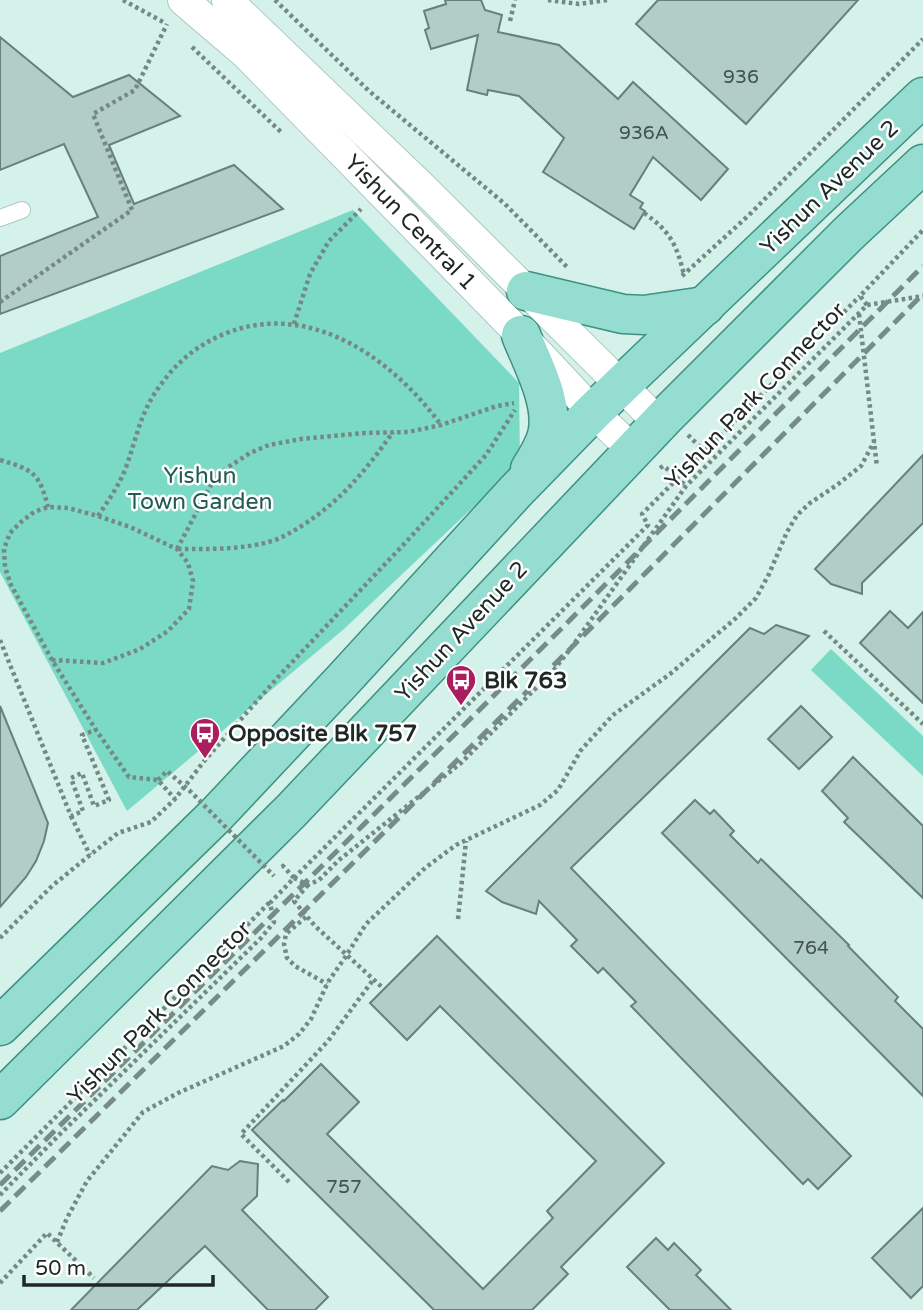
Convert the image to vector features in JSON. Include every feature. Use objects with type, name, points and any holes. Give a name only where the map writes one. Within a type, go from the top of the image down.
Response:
[{"type":"main road","name":"Yishun Avenue 2","points":[[0,1026],[216,815],[516,491],[593,412],[923,97]]},
{"type":"main road","name":"Yishun Avenue 2","points":[[0,1100],[290,811],[646,436],[849,233],[923,164]]},
{"type":"main road","points":[[526,291],[623,314],[644,315],[705,306]]},
{"type":"main road","points":[[516,491],[540,453],[547,435],[548,423],[544,394],[520,335]]},
{"type":"street","name":"Yishun Central 1","points":[[227,0],[421,186],[621,384],[646,436]]},
{"type":"street","name":"Yishun Central 1","points":[[175,12],[244,53],[370,200],[520,335],[593,412],[646,436]]},
{"type":"lane","points":[[0,218],[22,210]]},
{"type":"path","points":[[123,0],[175,12]]},
{"type":"path","points":[[275,0],[369,92],[505,204],[576,276]]},
{"type":"path","points":[[510,21],[515,0]]},
{"type":"path","points":[[548,0],[579,4],[607,0]]},
{"type":"path","points":[[175,12],[176,32]]},
{"type":"path","points":[[0,302],[132,210],[93,114],[135,90],[175,12]]},
{"type":"path","points":[[674,279],[684,275],[748,216],[923,39]]},
{"type":"path","points":[[185,40],[285,137]]},
{"type":"path","points":[[351,201],[370,200]]},
{"type":"path","points":[[294,324],[310,274],[329,241],[370,200]]},
{"type":"path","points":[[644,213],[659,223],[667,233],[679,254],[684,275]]},
{"type":"path","points":[[0,1174],[648,525],[642,514],[923,230]]},
{"type":"path","points":[[860,296],[867,306]]},
{"type":"path","name":"Yishun Park Connector","points":[[308,885],[319,880],[339,860],[461,763],[553,671],[685,486],[859,313],[867,306],[923,296]]},
{"type":"path","points":[[859,313],[877,467]]},
{"type":"path","points":[[98,516],[116,489],[144,411],[160,384],[179,361],[213,339],[233,330],[278,323],[328,332],[350,343],[389,370],[417,395],[441,425]]},
{"type":"path","points":[[0,938],[52,886],[90,855],[118,833],[151,822],[175,799],[279,676],[486,455],[518,404],[516,393]]},
{"type":"path","points":[[177,549],[212,483],[250,453],[269,445],[301,439],[408,432],[441,425],[508,403],[518,404]]},
{"type":"path","points":[[175,799],[158,780],[129,777],[52,660],[12,586],[5,567],[4,549],[10,533],[34,513],[48,507],[68,508],[98,516],[177,549],[249,546],[274,540],[319,515],[349,489],[370,466],[393,432]]},
{"type":"path","points":[[57,1241],[87,1181],[143,1112],[178,1093],[284,1046],[299,1034],[311,1019],[327,984],[366,924],[425,867],[456,845],[540,806],[558,790],[581,750],[613,715],[670,674],[756,598],[797,515],[861,466],[874,442]]},
{"type":"path","points":[[0,460],[25,467],[36,476],[44,489],[48,507]]},
{"type":"path","points":[[52,660],[103,663],[140,649],[168,631],[189,610],[193,581],[188,564],[177,549]]},
{"type":"path","points":[[824,631],[923,724]]},
{"type":"path","points":[[0,640],[71,816],[90,855]]},
{"type":"path","points":[[71,816],[83,811],[71,778],[82,773],[94,806],[109,800],[82,735],[96,730]]},
{"type":"path","points":[[158,780],[167,771],[274,876],[283,866],[294,878],[308,885],[293,901],[346,956],[384,989]]},
{"type":"path","points":[[458,919],[466,840]]},
{"type":"path","name":"Yishun Park Connector","points":[[0,1195],[261,938],[274,922],[270,903]]},
{"type":"path","points":[[306,917],[286,934],[284,944],[287,958],[295,966],[327,984]]},
{"type":"path","points":[[289,1182],[241,1134],[328,1041],[373,980]]},
{"type":"path","points":[[0,1283],[47,1233],[94,1278]]},
{"type":"green space","name":"Yishun Town Garden","points":[[353,210],[519,383],[520,463],[344,629],[127,811],[0,572],[0,353]]},
{"type":"green space","points":[[831,649],[923,736],[923,776],[811,670]]},
{"type":"building","points":[[445,0],[481,0],[485,10],[502,15],[498,32],[559,45],[618,99],[633,82],[728,169],[701,200],[653,157],[630,195],[643,203],[640,208],[645,211],[634,229],[543,172],[564,138],[519,96],[488,90],[487,95],[467,90],[478,35],[431,49],[425,30],[429,28],[424,11],[446,4]]},
{"type":"building","points":[[658,0],[858,0],[746,124],[636,24]]},
{"type":"building","points":[[0,37],[73,97],[129,75],[180,116],[109,145],[134,204],[234,165],[283,209],[0,314],[0,256],[98,217],[64,144],[0,170]]},
{"type":"building","points":[[923,455],[923,523],[862,583],[862,594],[831,584],[815,569]]},
{"type":"building","points":[[890,611],[908,628],[923,612],[923,703],[860,643]]},
{"type":"building","points":[[776,625],[809,636],[571,868],[851,1156],[818,1189],[808,1179],[803,1184],[631,1006],[636,1002],[603,968],[598,973],[571,946],[577,940],[539,901],[536,914],[502,902],[486,891],[750,628],[764,634]]},
{"type":"building","points":[[0,706],[48,823],[36,861],[0,907]]},
{"type":"building","points":[[801,706],[832,737],[799,769],[768,739]]},
{"type":"building","points":[[853,757],[923,826],[923,898],[844,822],[848,818],[822,791]]},
{"type":"building","points":[[695,800],[710,814],[714,810],[734,831],[730,835],[758,863],[761,859],[849,945],[898,997],[895,1001],[923,1029],[923,1096],[662,833]]},
{"type":"building","points":[[437,936],[664,1163],[561,1267],[568,1274],[532,1310],[434,1310],[252,1130],[321,1064],[359,1102],[327,1134],[483,1289],[553,1218],[547,1211],[596,1161],[440,1006],[407,1040],[370,1003]]},
{"type":"building","points":[[240,1161],[258,1164],[257,1196],[242,1210],[328,1297],[315,1310],[268,1310],[205,1246],[137,1310],[71,1310],[212,1166],[228,1170]]},
{"type":"building","points":[[923,1208],[923,1286],[911,1298],[872,1258]]},
{"type":"building","points":[[656,1238],[668,1250],[674,1243],[701,1270],[696,1275],[731,1310],[670,1310],[627,1267]]},
{"type":"railway","points":[[0,1185],[923,266]]},
{"type":"railway","points":[[0,1211],[571,648],[923,294]]},
{"type":"place","name":"Blk 763","points":[[461,707]]},
{"type":"place","name":"Opposite Blk 757","points":[[205,760]]}]
